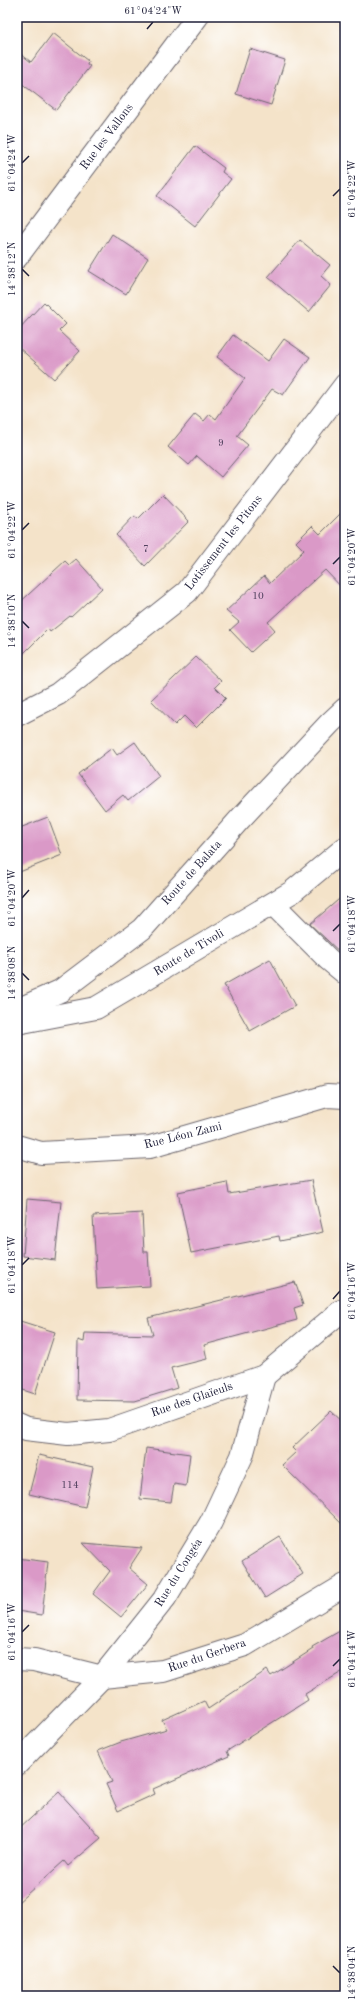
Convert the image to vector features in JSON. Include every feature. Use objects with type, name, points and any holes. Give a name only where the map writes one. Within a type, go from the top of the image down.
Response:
[{"type":"street","name":"Rue les Vallons","points":[[17,257],[197,17]]},
{"type":"street","name":"Lotissement les Pitons","points":[[17,715],[58,694],[187,592],[345,385]]},
{"type":"street","name":"Route de Balata","points":[[17,1010],[60,991],[142,929],[240,819],[345,709]]},
{"type":"street","name":"Route de Tivoli","points":[[17,1023],[96,1008],[292,892],[345,848]]},
{"type":"street","points":[[273,904],[328,959],[345,973]]},
{"type":"street","name":"Rue Léon Zami","points":[[17,1146],[41,1153],[150,1147],[327,1096],[345,1096]]},
{"type":"street","name":"Rue des Glaïeuls","points":[[17,1426],[26,1429],[68,1434],[109,1430],[185,1402],[264,1376],[345,1310]]},
{"type":"street","name":"Rue du Congéa","points":[[17,1764],[102,1677],[165,1598],[211,1522],[242,1456],[264,1376]]},
{"type":"street","name":"Rue du Gerbera","points":[[102,1677],[163,1671],[245,1645],[345,1585]]},
{"type":"street","points":[[17,1659],[34,1660],[102,1677]]},
{"type":"building","points":[[53,33],[88,61],[87,64],[90,66],[56,110],[17,80],[17,51],[31,62]]},
{"type":"building","points":[[250,49],[285,60],[271,105],[236,94]]},
{"type":"building","points":[[195,146],[224,168],[222,172],[231,179],[195,226],[157,196]]},
{"type":"building","points":[[112,234],[148,258],[126,294],[89,271]]},
{"type":"building","points":[[300,240],[330,265],[321,276],[331,285],[309,312],[268,277]]},
{"type":"building","points":[[44,302],[66,324],[59,331],[80,351],[54,379],[17,346],[17,331]]},
{"type":"building","points":[[233,335],[268,361],[284,339],[310,357],[283,395],[272,389],[237,436],[248,445],[221,477],[197,456],[189,465],[168,447],[195,414],[204,421],[210,414],[216,419],[245,378],[217,357]]},
{"type":"building","points":[[163,494],[189,521],[145,566],[116,535],[134,516],[138,519]]},
{"type":"building","points":[[345,509],[345,591],[325,570],[268,622],[275,630],[251,652],[230,630],[239,622],[226,611],[264,576],[270,583],[304,550],[296,542],[312,526],[320,534]]},
{"type":"building","points":[[76,559],[102,588],[71,617],[70,616],[50,632],[48,629],[17,660],[17,605],[65,561],[69,565]]},
{"type":"building","points":[[196,657],[221,681],[215,687],[226,698],[196,728],[184,716],[175,725],[151,700]]},
{"type":"building","points":[[135,742],[159,776],[128,801],[123,795],[105,810],[78,774],[112,748],[117,755]]},
{"type":"building","points":[[48,817],[62,855],[17,873],[17,829]]},
{"type":"building","points":[[345,894],[345,957],[310,924]]},
{"type":"building","points":[[270,959],[295,1006],[250,1031],[224,985]]},
{"type":"building","points":[[311,1180],[323,1232],[280,1241],[279,1236],[191,1253],[178,1192],[227,1182],[229,1194]]},
{"type":"building","points":[[27,1199],[61,1202],[55,1260],[23,1256]]},
{"type":"building","points":[[142,1213],[144,1252],[148,1252],[150,1286],[97,1289],[93,1216]]},
{"type":"building","points":[[295,1282],[303,1305],[294,1308],[297,1320],[204,1345],[207,1359],[171,1368],[177,1388],[135,1401],[77,1400],[78,1340],[84,1342],[85,1333],[153,1335],[148,1318]]},
{"type":"building","points":[[17,1320],[55,1332],[35,1394],[17,1388]]},
{"type":"building","points":[[331,1411],[345,1424],[345,1527],[282,1465],[296,1452],[292,1448]]},
{"type":"building","points":[[146,1448],[190,1454],[186,1486],[174,1484],[171,1502],[140,1499]]},
{"type":"building","points":[[39,1455],[93,1467],[85,1507],[29,1494]]},
{"type":"building","points":[[280,1537],[303,1574],[265,1598],[242,1561]]},
{"type":"building","points":[[83,1543],[142,1548],[129,1568],[148,1584],[121,1617],[93,1594],[110,1571]]},
{"type":"building","points":[[17,1558],[48,1562],[42,1615],[17,1611]]},
{"type":"building","points":[[345,1628],[345,1670],[305,1694],[308,1700],[227,1751],[229,1756],[153,1789],[155,1794],[118,1811],[106,1784],[112,1782],[98,1751],[121,1742],[167,1729],[162,1720],[204,1701],[208,1709],[267,1670],[271,1676],[313,1649],[312,1647]]},
{"type":"building","points":[[59,1792],[101,1838],[68,1866],[64,1861],[17,1903],[17,1831]]}]
